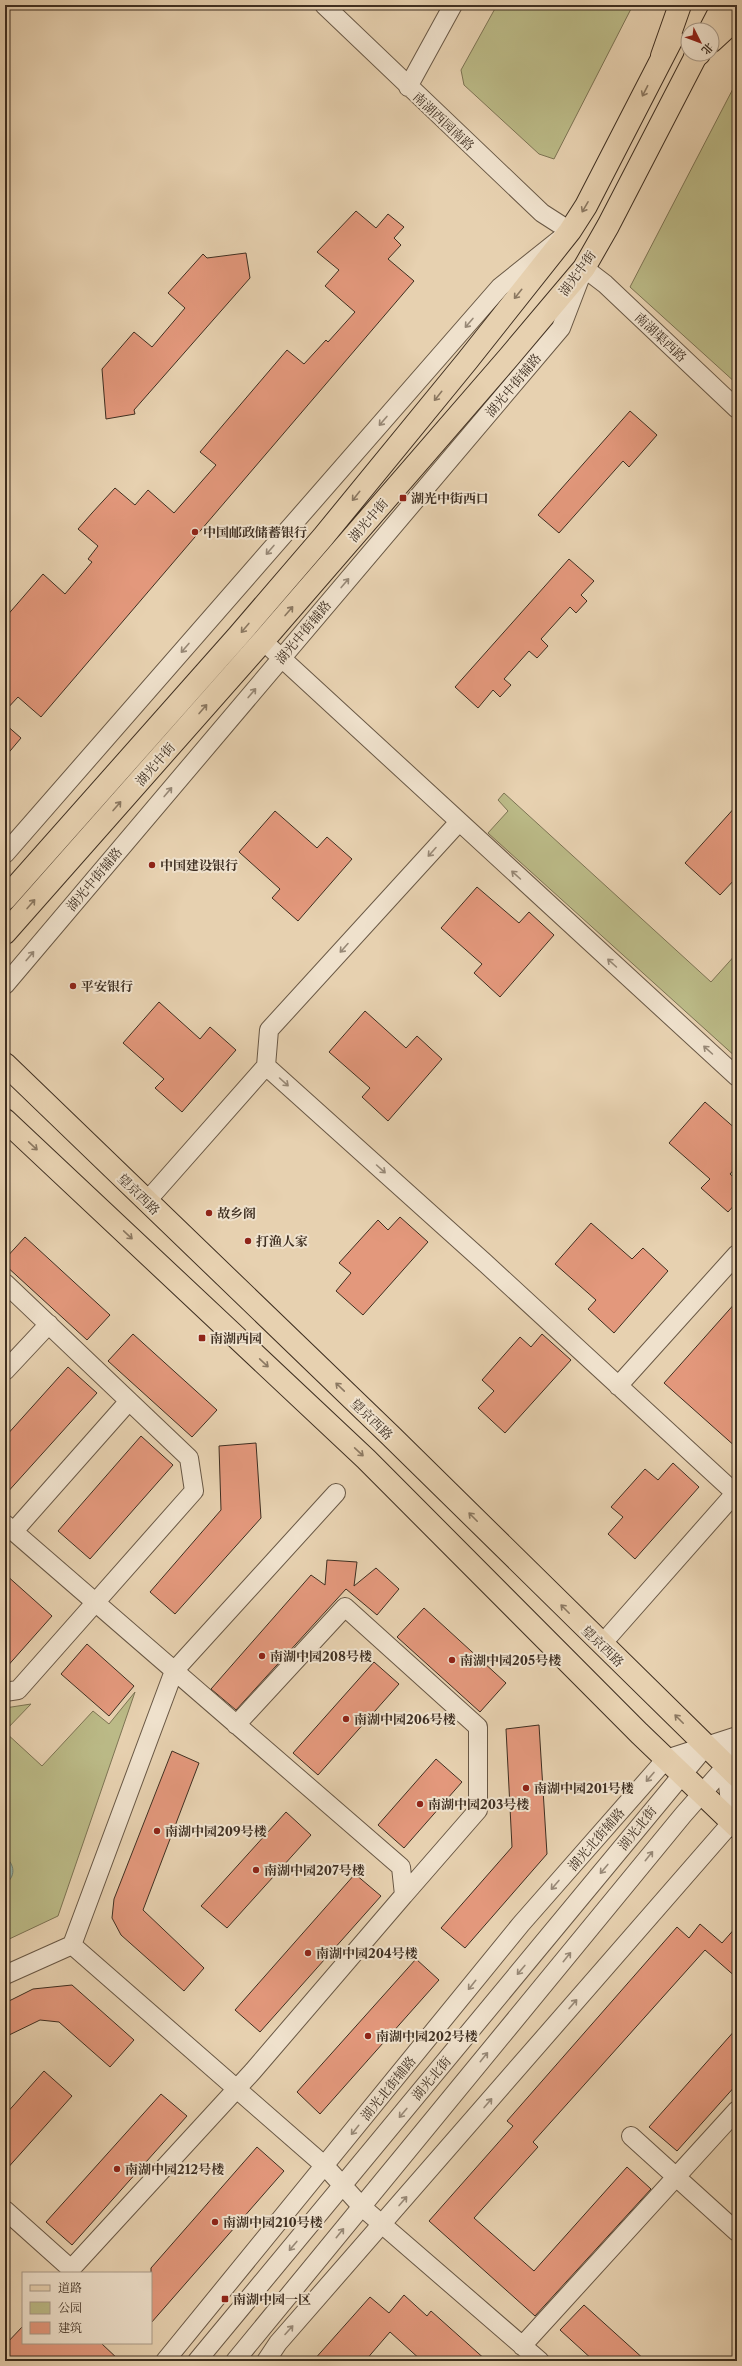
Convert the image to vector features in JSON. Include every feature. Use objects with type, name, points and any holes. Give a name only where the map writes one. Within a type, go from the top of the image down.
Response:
[{"type":"main road","points":[[662,56],[680,5]]},
{"type":"main road","points":[[662,56],[690,5]]},
{"type":"main road","points":[[714,22],[723,5]]},
{"type":"main road","points":[[720,34],[737,18]]},
{"type":"main road","name":"湖光中街","points":[[5,899],[238,636],[323,537],[467,361],[570,231],[586,206],[662,56]]},
{"type":"main road","name":"湖光中街","points":[[5,933],[263,641],[509,357],[584,268],[608,226],[693,62]]},
{"type":"main road","name":"望京西路","points":[[5,1064],[146,1202],[391,1436],[732,1771]]},
{"type":"main road","points":[[5,1120],[366,1459],[682,1775],[735,1825]]},
{"type":"street","name":"南湖西园南路","points":[[324,5],[408,87],[542,213],[570,231]]},
{"type":"street","points":[[408,87],[453,5]]},
{"type":"street","points":[[5,854],[500,287],[570,231]]},
{"type":"street","name":"南湖渠西路","points":[[584,268],[605,284],[737,408]]},
{"type":"street","name":"湖光中街辅路","points":[[5,986],[561,328],[584,268]]},
{"type":"street","points":[[263,641],[280,659],[458,823],[737,1077]]},
{"type":"street","points":[[146,1202],[266,1066],[269,1030],[458,823]]},
{"type":"street","points":[[266,1066],[736,1492],[602,1644]]},
{"type":"street","points":[[618,1386],[737,1254]]},
{"type":"street","points":[[5,1283],[189,1458],[194,1491],[18,1690],[5,1692]]},
{"type":"street","points":[[5,1370],[48,1324]]},
{"type":"street","points":[[129,1401],[9,1528],[401,1867],[404,1895]]},
{"type":"street","points":[[5,1975],[72,1945],[174,1671],[336,1493]]},
{"type":"street","points":[[5,2210],[71,2269],[236,2090],[478,1810],[478,1727],[344,1607],[236,1725]]},
{"type":"street","points":[[666,1759],[737,1736]]},
{"type":"street","name":"湖光北街","points":[[235,2361],[701,1793],[732,1771],[737,1743]]},
{"type":"street","name":"湖光北街","points":[[197,2361],[706,1746]]},
{"type":"street","name":"湖光北街辅路","points":[[165,2361],[521,1924],[666,1759]]},
{"type":"street","points":[[266,2361],[278,2343],[735,1825],[732,1771]]},
{"type":"street","points":[[72,1945],[236,2090],[325,2166],[342,2187],[362,2207],[540,2361]]},
{"type":"street","points":[[522,2346],[678,2177],[737,2110]]},
{"type":"street","points":[[631,2136],[737,2232]]},
{"type":"green space","points":[[497,5],[633,5],[554,159],[539,154],[464,85],[461,70]]},
{"type":"green space","points":[[737,81],[737,384],[630,287]]},
{"type":"green space","points":[[504,793],[711,982],[737,953],[737,1058],[488,833],[508,811],[498,800]]},
{"type":"green space","points":[[135,1692],[58,1916],[5,1941],[5,1732],[42,1766],[93,1711],[109,1724]]},
{"type":"green space","points":[[31,1704],[5,1731],[5,1708]]},
{"type":"shaded area","points":[[5,1857],[11,1863],[13,1870],[11,1878],[5,1884]]},
{"type":"building","points":[[356,211],[376,228],[388,214],[404,227],[394,238],[401,245],[388,259],[414,281],[41,717],[18,697],[5,711],[5,618],[43,574],[65,594],[92,562],[88,559],[98,546],[78,529],[92,513],[115,488],[135,505],[148,490],[174,513],[216,465],[200,452],[287,350],[304,364],[326,340],[328,342],[355,312],[325,286],[339,270],[317,252]]},
{"type":"building","points":[[246,253],[250,278],[134,410],[135,414],[106,419],[102,369],[134,332],[152,347],[185,308],[168,293],[203,254],[207,258]]},
{"type":"building","points":[[630,411],[657,435],[629,467],[623,461],[559,533],[538,515]]},
{"type":"building","points":[[569,559],[594,581],[581,595],[587,601],[576,613],[570,607],[541,639],[548,646],[537,658],[529,651],[504,679],[511,685],[500,697],[493,690],[478,708],[455,687]]},
{"type":"building","points":[[5,724],[21,738],[5,757]]},
{"type":"building","points":[[737,805],[737,877],[720,895],[685,863]]},
{"type":"building","points":[[275,811],[317,848],[327,837],[352,859],[298,921],[272,898],[280,889],[239,852]]},
{"type":"building","points":[[477,887],[519,923],[529,912],[554,935],[500,997],[474,973],[482,964],[441,928]]},
{"type":"building","points":[[159,1002],[200,1039],[210,1027],[236,1050],[182,1112],[155,1088],[164,1079],[123,1043]]},
{"type":"building","points":[[365,1011],[406,1048],[417,1036],[442,1059],[388,1121],[362,1097],[370,1088],[329,1052]]},
{"type":"building","points":[[705,1102],[737,1130],[737,1166],[730,1174],[737,1181],[737,1202],[728,1212],[701,1188],[710,1179],[669,1143]]},
{"type":"building","points":[[400,1217],[428,1242],[363,1315],[336,1291],[351,1273],[339,1263],[378,1220],[388,1230]]},
{"type":"building","points":[[591,1223],[632,1259],[643,1248],[668,1271],[614,1333],[588,1309],[596,1300],[555,1264]]},
{"type":"building","points":[[25,1237],[110,1315],[87,1340],[5,1265],[5,1259]]},
{"type":"building","points":[[737,1301],[737,1448],[664,1383]]},
{"type":"building","points":[[133,1334],[217,1410],[192,1437],[108,1361]]},
{"type":"building","points":[[542,1334],[571,1360],[505,1433],[478,1408],[494,1391],[482,1380],[520,1337],[531,1347]]},
{"type":"building","points":[[68,1367],[97,1393],[5,1495],[5,1437]]},
{"type":"building","points":[[141,1436],[173,1465],[90,1559],[58,1531]]},
{"type":"building","points":[[256,1443],[261,1518],[175,1614],[150,1592],[221,1510],[219,1446]]},
{"type":"building","points":[[673,1463],[699,1487],[635,1559],[608,1534],[623,1517],[611,1507],[645,1469],[658,1480]]},
{"type":"building","name":"南湖中园208号楼","points":[[327,1560],[357,1562],[354,1586],[376,1568],[399,1589],[377,1615],[346,1589],[236,1710],[211,1689],[311,1575],[325,1585]]},
{"type":"building","points":[[5,1574],[52,1616],[5,1669]]},
{"type":"building","name":"南湖中园205号楼","points":[[424,1608],[506,1683],[480,1712],[397,1637]]},
{"type":"building","points":[[87,1644],[134,1686],[109,1716],[61,1674]]},
{"type":"building","name":"南湖中园206号楼","points":[[374,1662],[399,1684],[318,1775],[293,1753]]},
{"type":"building","name":"南湖中园201号楼","points":[[539,1725],[547,1854],[465,1948],[441,1928],[512,1847],[506,1729]]},
{"type":"building","name":"南湖中园209号楼","points":[[172,1751],[199,1763],[143,1910],[204,1968],[184,1991],[121,1935],[112,1918],[114,1899]]},
{"type":"building","name":"南湖中园203号楼","points":[[436,1759],[462,1782],[404,1848],[378,1825]]},
{"type":"building","name":"南湖中园207号楼","points":[[286,1812],[311,1835],[227,1928],[201,1906]]},
{"type":"building","name":"南湖中园204号楼","points":[[355,1874],[381,1896],[260,2032],[235,2010]]},
{"type":"building","points":[[700,1924],[722,1943],[737,1926],[737,1978],[705,1950],[533,2142],[538,2147],[474,2218],[534,2271],[627,2167],[651,2189],[535,2316],[429,2221],[513,2126],[507,2121],[677,1927],[689,1938]]},
{"type":"building","name":"南湖中园202号楼","points":[[416,1959],[439,1980],[320,2114],[297,2092]]},
{"type":"building","points":[[72,1985],[134,2040],[110,2067],[59,2022],[40,2020],[5,2037],[5,2003],[33,1989]]},
{"type":"building","points":[[737,2028],[737,2084],[677,2151],[649,2127]]},
{"type":"building","points":[[44,2071],[72,2096],[5,2171],[5,2115]]},
{"type":"building","name":"南湖中园212号楼","points":[[161,2094],[187,2116],[72,2245],[46,2222]]},
{"type":"building","name":"南湖中园210号楼","points":[[257,2147],[284,2171],[152,2322],[151,2268]]},
{"type":"building","points":[[404,2295],[427,2316],[431,2311],[487,2361],[422,2361],[390,2332],[365,2361],[313,2361],[370,2297],[389,2313]]},
{"type":"building","points":[[584,2305],[646,2361],[594,2361],[560,2330]]},
{"type":"building","points":[[22,2327],[22,2344],[102,2344],[120,2361],[5,2361],[5,2345]]},
{"type":"place","name":"湖光中街西口","points":[[403,498]]},
{"type":"place","name":"中国邮政储蓄银行","points":[[195,532]]},
{"type":"place","name":"中国建设银行","points":[[152,865]]},
{"type":"place","name":"平安银行","points":[[73,986]]},
{"type":"place","name":"故乡阁","points":[[209,1213]]},
{"type":"place","name":"打渔人家","points":[[248,1241]]},
{"type":"place","name":"南湖西园","points":[[202,1338]]},
{"type":"place","name":"南湖中园208号楼","points":[[262,1656]]},
{"type":"place","name":"南湖中园205号楼","points":[[452,1660]]},
{"type":"place","name":"南湖中园206号楼","points":[[346,1719]]},
{"type":"place","name":"南湖中园201号楼","points":[[526,1788]]},
{"type":"place","name":"南湖中园203号楼","points":[[420,1804]]},
{"type":"place","name":"南湖中园209号楼","points":[[157,1831]]},
{"type":"place","name":"南湖中园207号楼","points":[[256,1870]]},
{"type":"place","name":"南湖中园204号楼","points":[[308,1953]]},
{"type":"place","name":"南湖中园202号楼","points":[[368,2036]]},
{"type":"place","name":"南湖中园212号楼","points":[[117,2169]]},
{"type":"place","name":"南湖中园210号楼","points":[[215,2222]]},
{"type":"place","name":"南湖中园一区","points":[[225,2299]]}]
